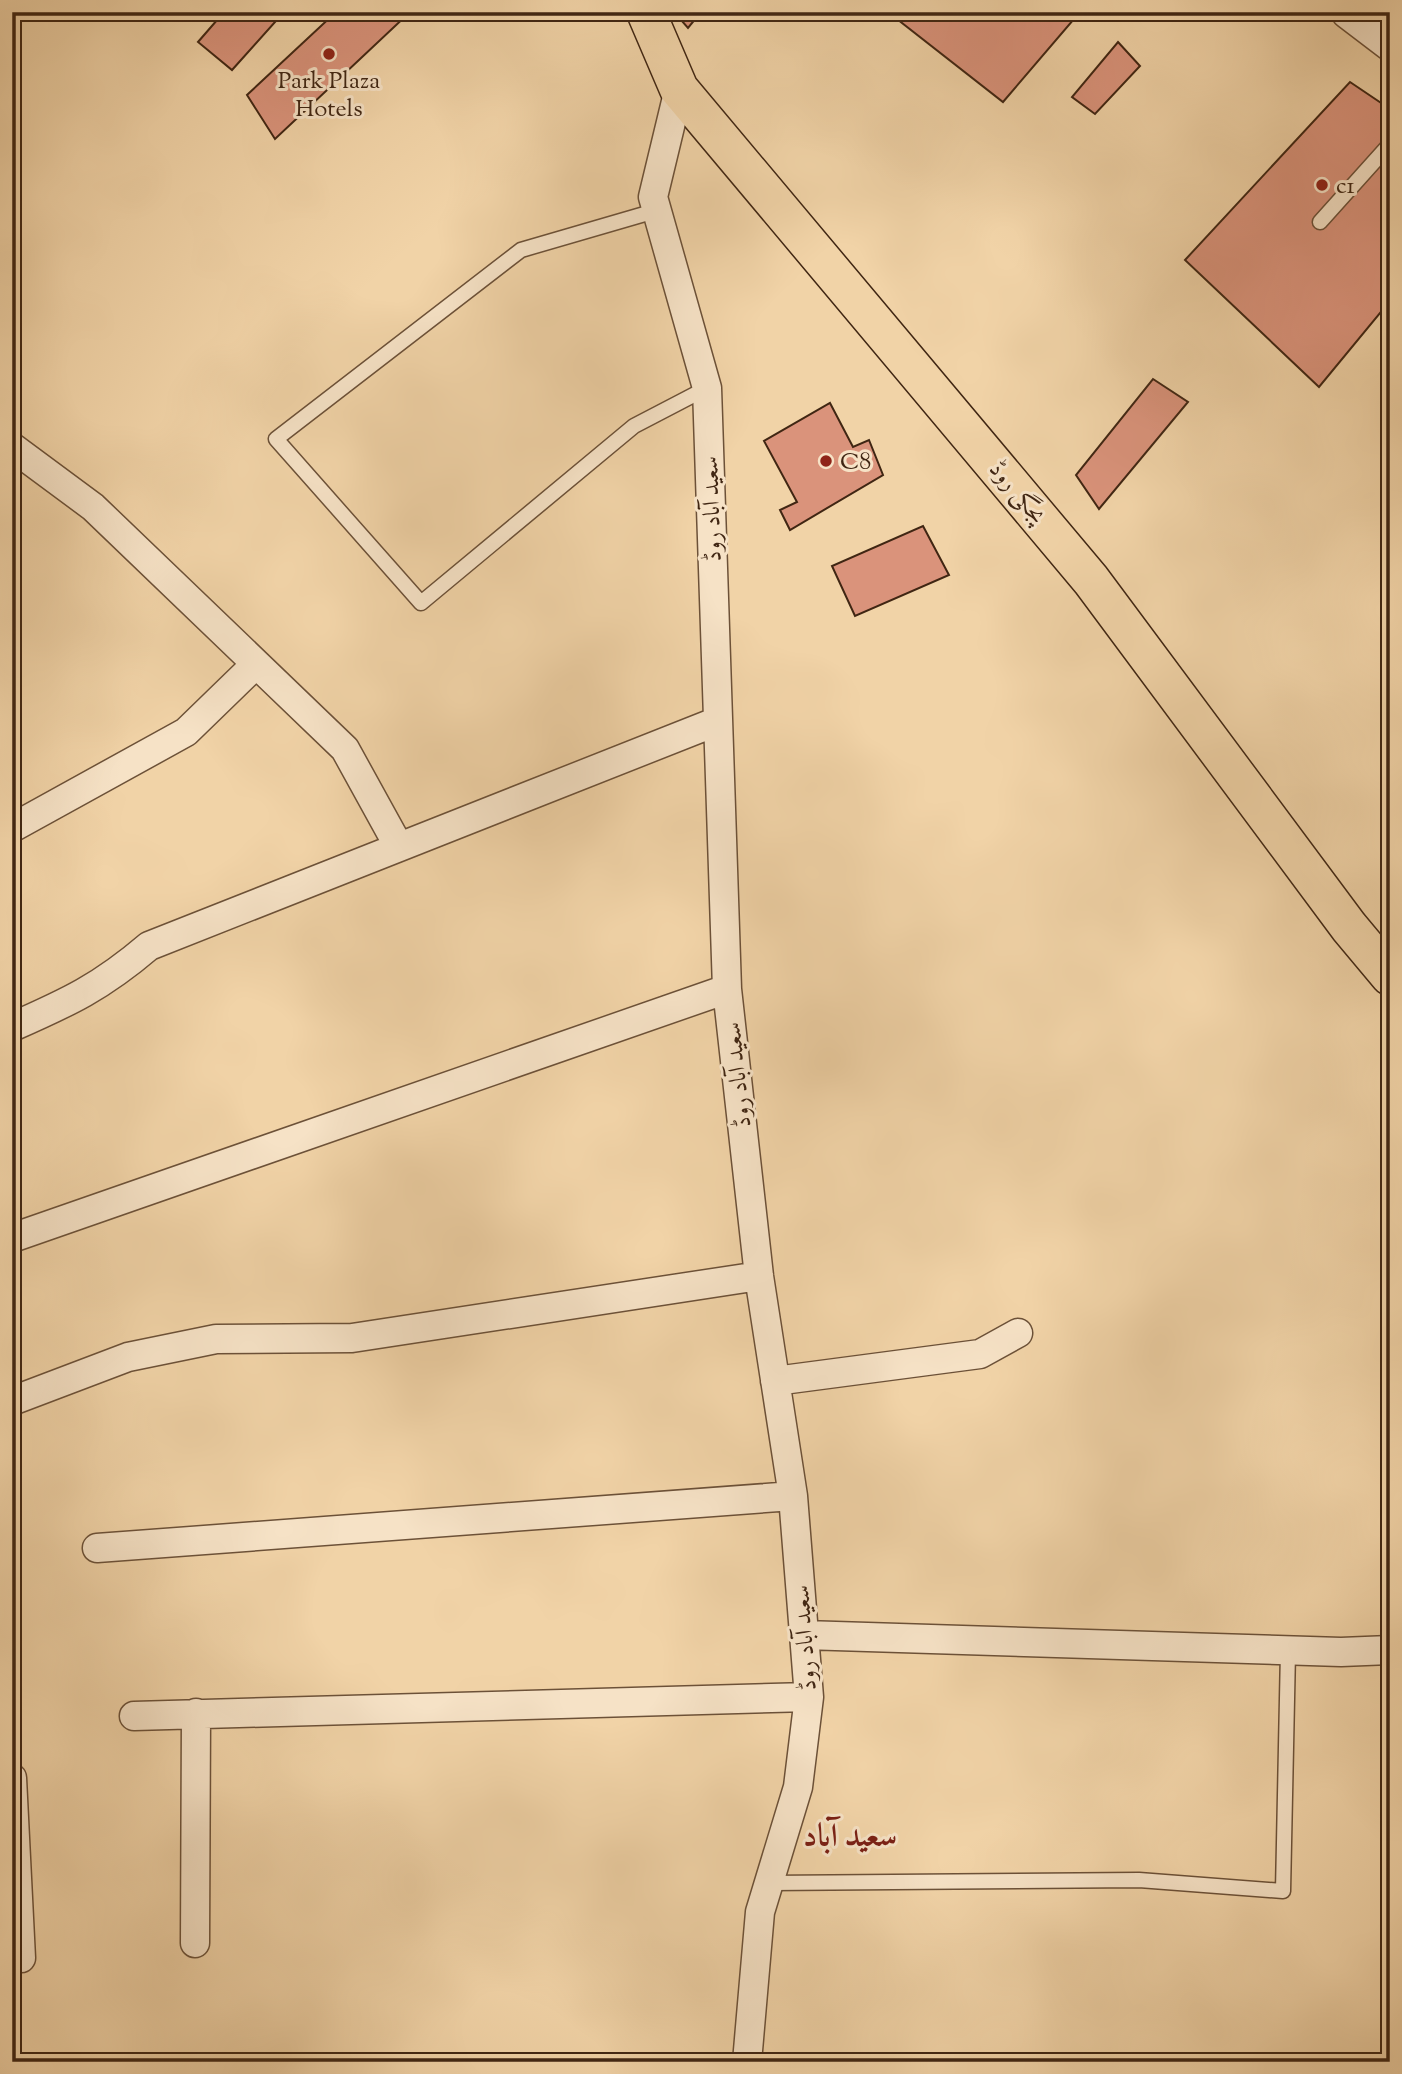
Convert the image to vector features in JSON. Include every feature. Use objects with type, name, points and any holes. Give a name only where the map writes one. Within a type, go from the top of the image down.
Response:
[{"type":"main road","name":"پجگی روڈ","points":[[646,12],[679,89],[1091,580],[1349,927],[1390,976]]},
{"type":"street","points":[[1348,12],[1390,44]]},
{"type":"street","name":"سعید آباد روڈ","points":[[679,89],[653,197],[707,388],[727,989],[759,1276],[793,1496],[809,1697],[798,1787],[760,1912],[747,2062]]},
{"type":"street","points":[[12,447],[93,507],[345,749],[399,847]]},
{"type":"street","points":[[12,828],[186,732],[256,664]]},
{"type":"street","points":[[12,1027],[83,995],[110,979],[149,946],[718,721]]},
{"type":"street","points":[[12,1238],[727,989]]},
{"type":"street","points":[[12,1401],[128,1357],[216,1339],[352,1338],[759,1276]]},
{"type":"street","points":[[775,1381],[980,1354],[1018,1334]]},
{"type":"street","points":[[97,1548],[793,1496]]},
{"type":"street","points":[[804,1635],[1288,1651],[1390,1650]]},
{"type":"street","points":[[134,1716],[809,1697]]},
{"type":"street","points":[[195,1943],[196,1713]]},
{"type":"street","points":[[12,1778],[21,1958]]},
{"type":"lane","points":[[1320,222],[1390,144]]},
{"type":"lane","points":[[655,211],[521,250],[276,439],[421,603],[634,426],[707,388]]},
{"type":"lane","points":[[769,1883],[1139,1880],[1283,1891],[1288,1651]]},
{"type":"building","name":"Park Plaza Hotels","points":[[224,12],[284,12],[232,70],[198,42]]},
{"type":"building","name":"Park Plaza Hotels","points":[[336,12],[410,12],[275,139],[247,95]]},
{"type":"building","points":[[674,12],[701,12],[688,28]]},
{"type":"building","points":[[888,12],[1080,12],[1003,102]]},
{"type":"building","points":[[1118,42],[1140,66],[1095,114],[1072,97]]},
{"type":"building","name":"c1","points":[[1350,82],[1390,109],[1390,301],[1319,387],[1185,260]]},
{"type":"building","points":[[1153,379],[1188,402],[1099,509],[1076,475]]},
{"type":"building","name":"C8","points":[[830,403],[853,447],[869,440],[883,475],[790,530],[780,510],[797,502],[764,441]]},
{"type":"building","points":[[923,526],[949,575],[855,616],[832,566]]},
{"type":"place","name":"Park Plaza Hotels","points":[[329,54]]},
{"type":"place","name":"c1","points":[[1322,185]]},
{"type":"place","name":"C8","points":[[826,461]]},
{"type":"district","name":"سعید آباد","points":[[850,1835]]}]
